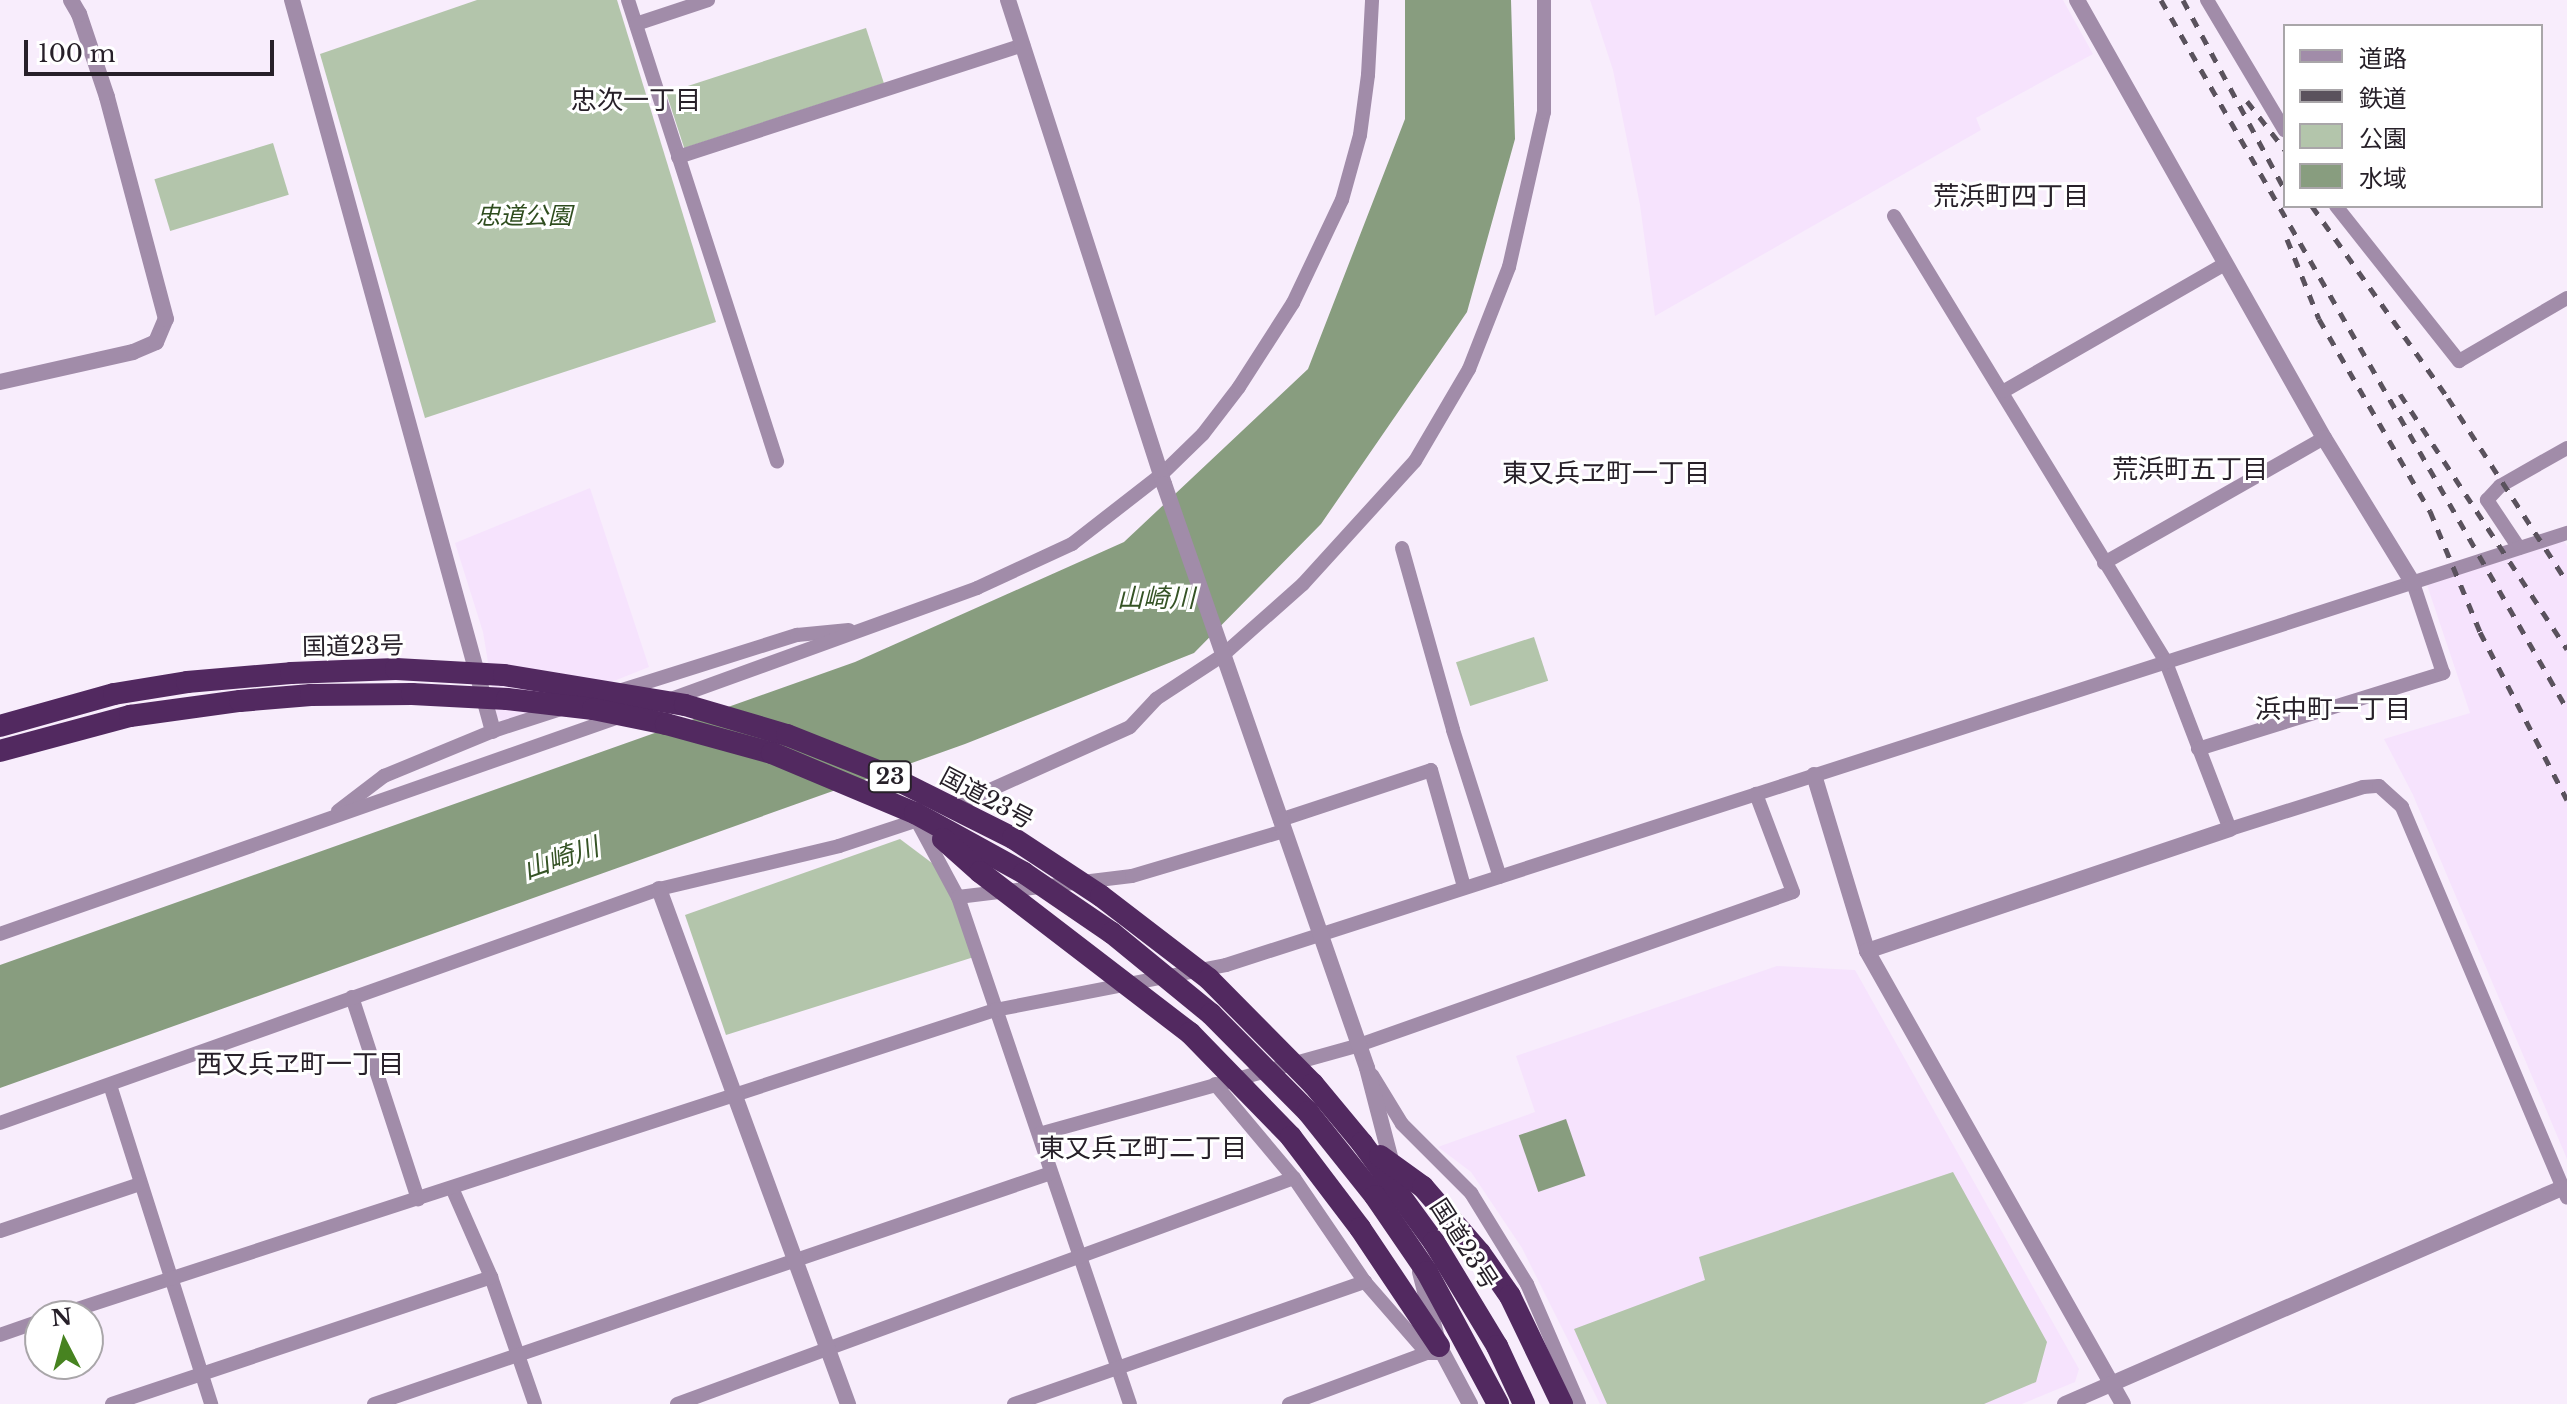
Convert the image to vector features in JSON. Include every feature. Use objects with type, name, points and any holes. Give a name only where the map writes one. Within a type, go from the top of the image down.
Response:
[{"type":"highway","name":"国道23号","points":[[0,726],[114,694],[187,682],[291,673],[396,669],[504,675],[587,686],[685,705],[787,735],[883,773],[1013,838],[1101,896],[1209,979],[1313,1084],[1362,1143],[1434,1242],[1497,1346],[1524,1404]]},
{"type":"highway","name":"国道23号","points":[[0,751],[130,716],[311,695],[398,694],[507,699],[593,709],[666,724],[772,753],[916,817],[1024,873],[1112,933],[1211,1014],[1297,1101],[1375,1196],[1427,1272],[1498,1404]]},
{"type":"highway","points":[[916,817],[980,872],[1190,1033],[1291,1137],[1360,1228],[1436,1351]]},
{"type":"highway","points":[[1362,1143],[1423,1187],[1480,1253],[1510,1296],[1562,1404]]},
{"type":"street","points":[[0,382],[133,352],[156,342],[166,319],[107,97],[79,14],[71,0]]},
{"type":"street","points":[[292,0],[493,731]]},
{"type":"street","points":[[628,0],[777,462]]},
{"type":"street","points":[[636,24],[708,0]]},
{"type":"street","points":[[1008,0],[1163,479],[1318,936],[1367,1068],[1436,1351]]},
{"type":"street","points":[[0,934],[872,628],[977,588],[1072,544],[1163,479],[1239,387],[1293,303],[1342,200],[1360,135],[1368,75],[1372,0]]},
{"type":"street","points":[[0,1123],[659,889],[862,840],[916,817],[996,790],[1130,727],[1156,699],[1303,584],[1415,461],[1469,369],[1509,267],[1540,142],[1546,72],[1544,0]]},
{"type":"street","points":[[2077,0],[2324,438],[2413,583],[2443,673],[2198,749]]},
{"type":"street","points":[[2207,0],[2283,128]]},
{"type":"street","points":[[678,157],[1023,45]]},
{"type":"street","points":[[2338,208],[2459,361],[2567,298]]},
{"type":"street","points":[[1894,216],[2004,391],[2104,563],[2165,660],[2230,829]]},
{"type":"street","points":[[2004,391],[2225,264]]},
{"type":"street","points":[[2104,563],[2324,438]]},
{"type":"street","points":[[2519,548],[2487,500],[2500,486],[2567,448]]},
{"type":"street","points":[[104,1300],[995,1010],[1226,965],[2567,533]]},
{"type":"street","points":[[1402,548],[1453,730],[1500,877]]},
{"type":"street","points":[[325,821],[384,776],[493,731],[797,635],[872,628]]},
{"type":"street","points":[[958,897],[1132,876],[1282,826],[1431,770],[1464,887]]},
{"type":"street","points":[[1814,775],[1867,951],[2123,1404]]},
{"type":"street","points":[[1867,951],[2363,787],[2379,786],[2402,807],[2565,1193],[2065,1404]]},
{"type":"street","points":[[1039,1134],[1359,1045],[1793,892],[1756,794]]},
{"type":"street","points":[[916,817],[958,897],[1130,1404]]},
{"type":"street","points":[[659,889],[793,1263],[848,1404]]},
{"type":"street","points":[[352,997],[418,1199]]},
{"type":"street","points":[[1367,1068],[1402,1124],[1471,1193],[1527,1284],[1579,1404]]},
{"type":"street","points":[[1215,1084],[1294,1178],[1365,1282],[1436,1351],[1470,1404]]},
{"type":"street","points":[[110,1085],[211,1404]]},
{"type":"street","points":[[374,1404],[1051,1173]]},
{"type":"street","points":[[677,1404],[827,1352],[1294,1178]]},
{"type":"street","points":[[0,1231],[140,1184]]},
{"type":"street","points":[[452,1188],[491,1277],[535,1404]]},
{"type":"street","points":[[112,1404],[491,1277]]},
{"type":"street","points":[[1014,1404],[1365,1282]]},
{"type":"street","points":[[0,1335],[24,1327]]},
{"type":"street","points":[[1289,1404],[1436,1351]]},
{"type":"shaded area","points":[[1590,0],[2063,0],[2093,54],[1976,118],[1981,130],[1655,316],[1640,205],[1613,70]]},
{"type":"shaded area","points":[[590,488],[649,667],[506,724],[497,717],[483,632],[455,543]]},
{"type":"shaded area","points":[[2564,541],[2567,546],[2567,1159],[2413,795],[2384,739],[2470,713],[2427,585]]},
{"type":"shaded area","points":[[1777,966],[1855,970],[2079,1369],[2075,1382],[2022,1404],[1600,1404],[1522,1248],[1471,1172],[1438,1147],[1535,1112],[1516,1056]]},
{"type":"green space","name":"忠道公園","points":[[477,0],[617,0],[716,322],[425,418],[320,54]]},
{"type":"green space","points":[[866,28],[884,83],[684,148],[666,93]]},
{"type":"green space","points":[[273,143],[289,195],[170,231],[154,179]]},
{"type":"green space","points":[[1534,637],[1548,681],[1470,706],[1456,662]]},
{"type":"green space","points":[[900,839],[936,866],[955,899],[974,957],[726,1035],[685,915]]},
{"type":"green space","points":[[1953,1172],[2047,1342],[2036,1382],[1984,1404],[1607,1404],[1574,1329],[1705,1280],[1699,1257]]},
{"type":"water","name":"山崎川","points":[[1405,0],[1511,0],[1515,139],[1467,312],[1321,524],[1194,653],[965,744],[0,1088],[0,965],[855,662],[1124,542],[1308,369],[1405,119]]},
{"type":"water","points":[[1566,1119],[1586,1176],[1538,1192],[1519,1135]]},
{"type":"railway","points":[[2161,0],[2567,709]]},
{"type":"railway","points":[[2183,0],[2283,186]]},
{"type":"railway","points":[[2247,101],[2283,147]]},
{"type":"railway","points":[[2313,208],[2448,398],[2567,582]]},
{"type":"railway","points":[[2287,239],[2319,319],[2430,511],[2480,632],[2567,800]]},
{"type":"railway","points":[[2400,394],[2567,649]]},
{"type":"district","name":"忠次一丁目","points":[[636,101]]},
{"type":"district","name":"荒浜町四丁目","points":[[2011,197]]},
{"type":"district","name":"荒浜町五丁目","points":[[2190,470]]},
{"type":"district","name":"東又兵ヱ町一丁目","points":[[1606,474]]},
{"type":"district","name":"浜中町一丁目","points":[[2333,710]]},
{"type":"district","name":"西又兵ヱ町一丁目","points":[[300,1065]]},
{"type":"district","name":"東又兵ヱ町二丁目","points":[[1143,1149]]}]
